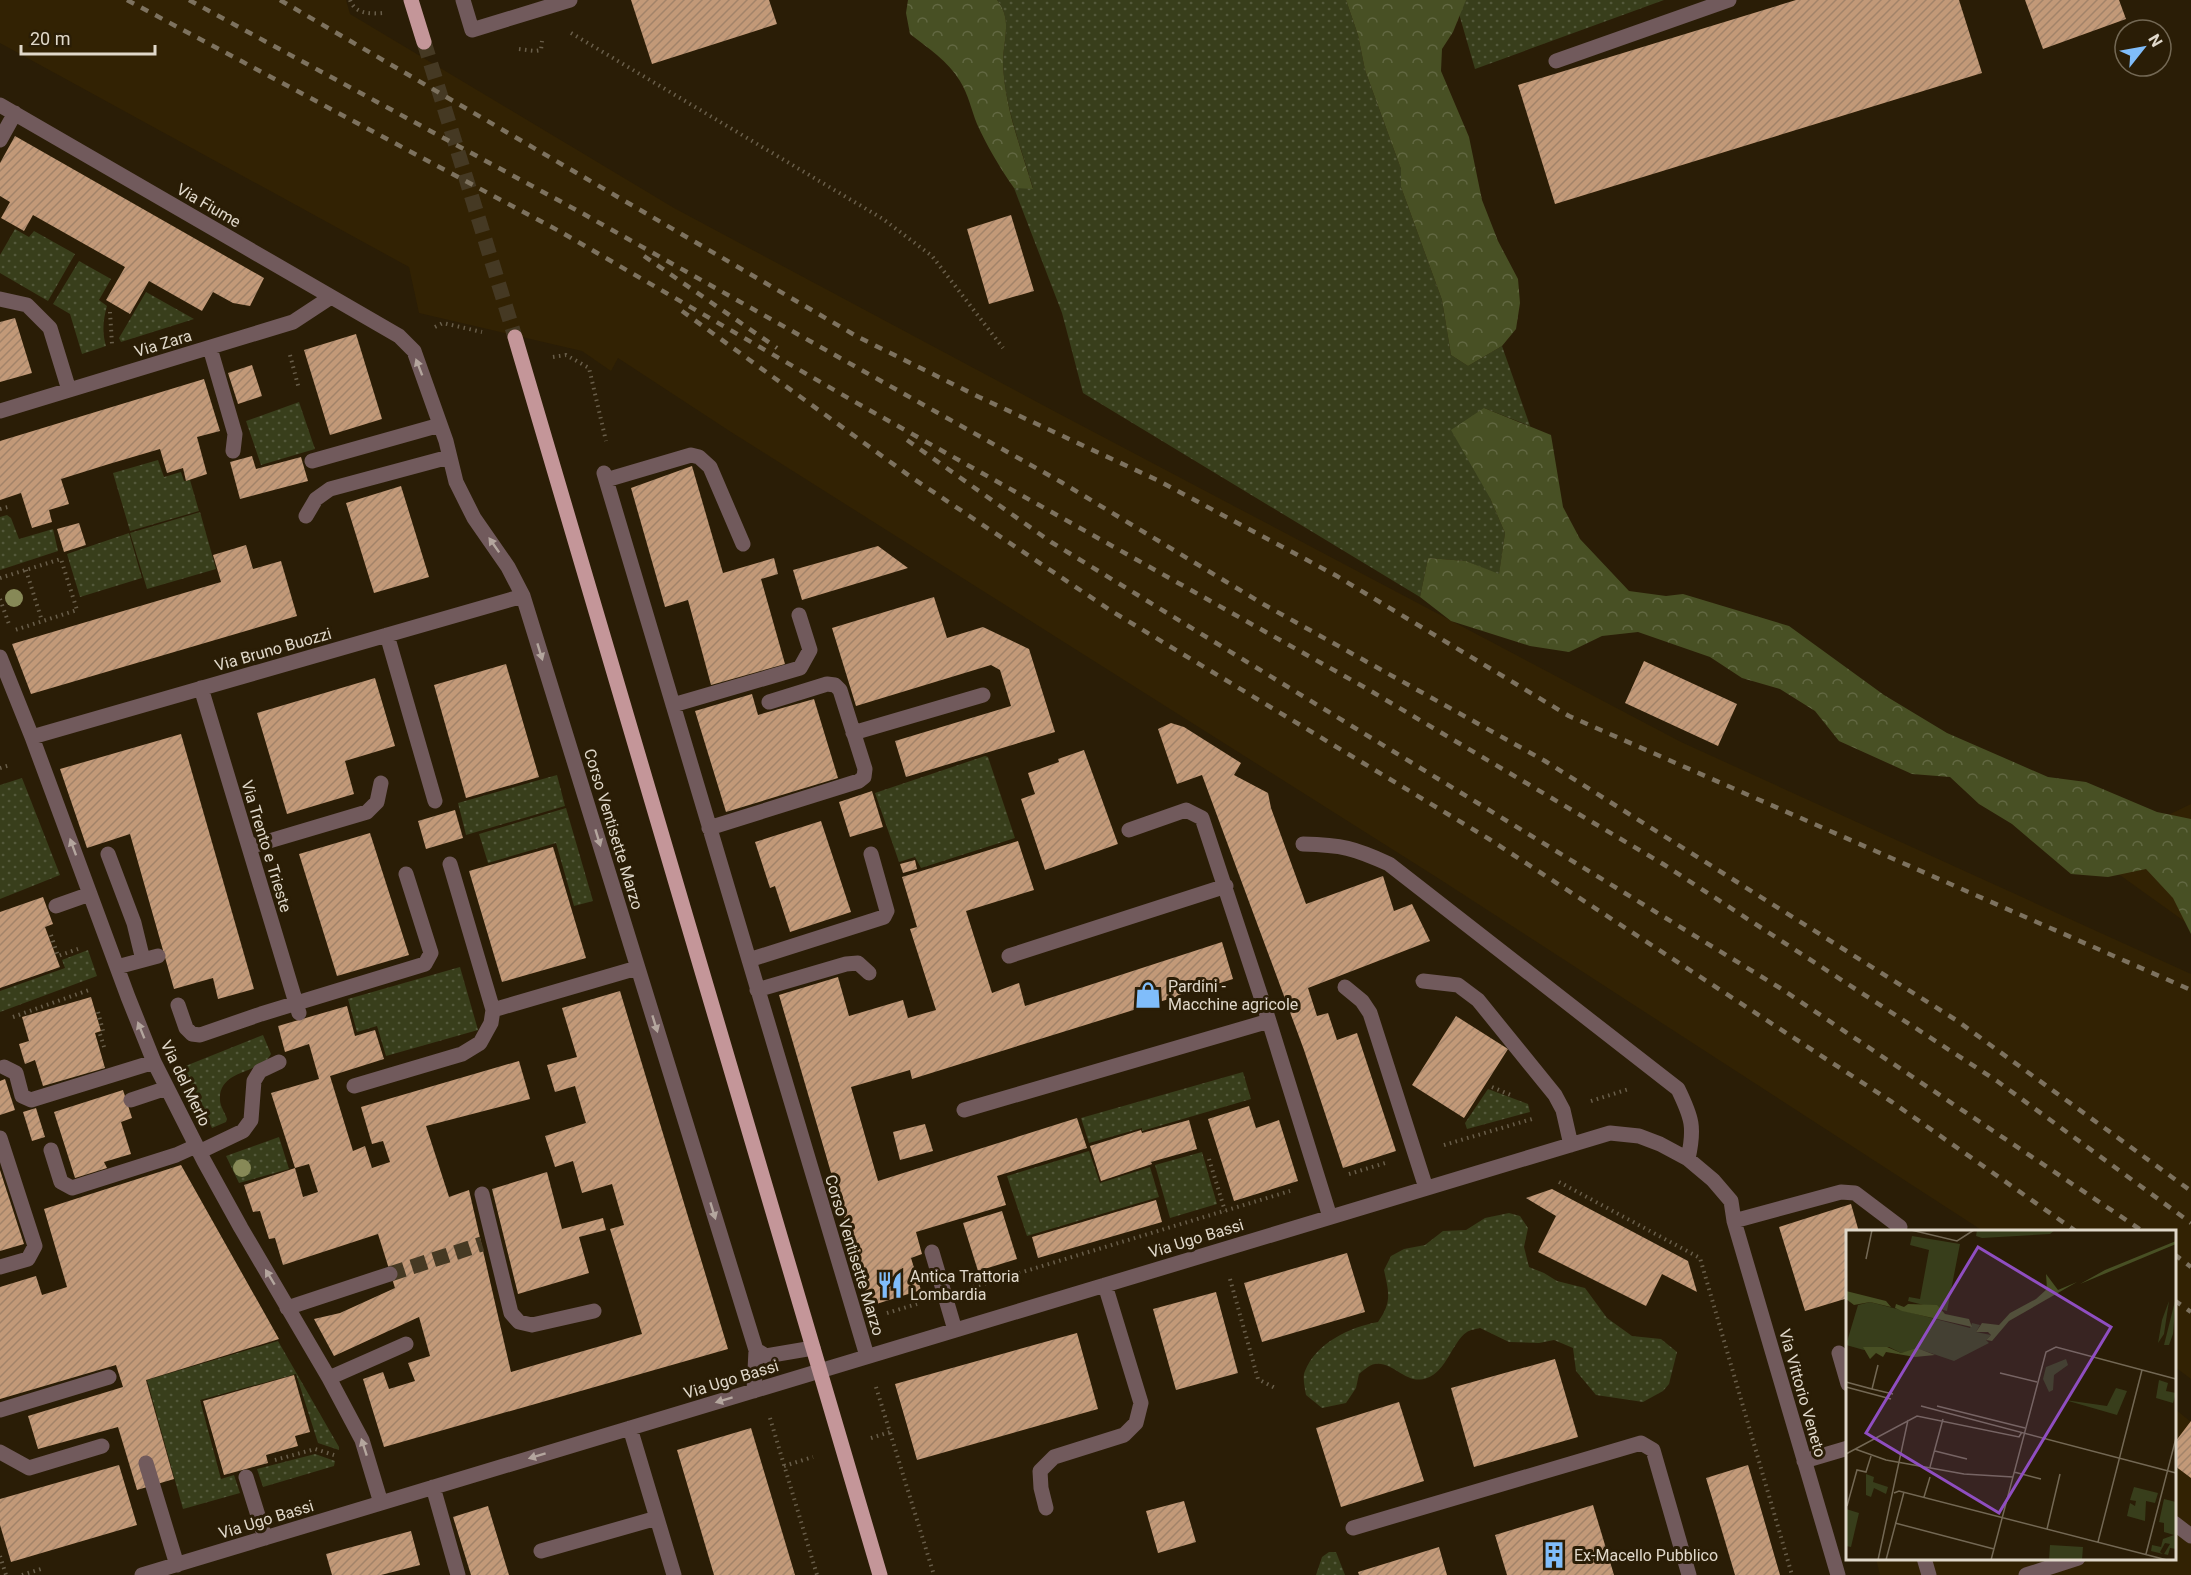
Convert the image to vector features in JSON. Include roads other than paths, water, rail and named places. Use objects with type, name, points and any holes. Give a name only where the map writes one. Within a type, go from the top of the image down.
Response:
[{"type":"main road","points":[[411,0],[424,42]]},
{"type":"main road","points":[[515,337],[880,1575]]},
{"type":"street","points":[[463,0],[472,30],[570,0]]},
{"type":"street","points":[[1556,61],[1729,0]]},
{"type":"street","name":"Via Fiume","points":[[0,105],[399,336]]},
{"type":"street","points":[[0,141],[15,113]]},
{"type":"street","name":"Via Zara","points":[[0,411],[293,322],[331,297]]},
{"type":"street","points":[[0,299],[27,305],[50,328],[69,390]]},
{"type":"street","name":"Corso Ventisette Marzo","points":[[399,336],[414,351],[440,425],[456,482],[523,596],[756,1350],[754,1391]]},
{"type":"street","points":[[210,348],[235,434],[232,451]]},
{"type":"street","points":[[312,461],[440,425]]},
{"type":"street","name":"Corso Ventisette Marzo","points":[[743,544],[710,467],[699,457],[691,455],[605,477],[867,1356]]},
{"type":"street","points":[[306,516],[316,499],[330,489],[449,457]]},
{"type":"street","name":"Via Bruno Buozzi","points":[[32,737],[523,596]]},
{"type":"street","points":[[673,705],[800,668],[810,650],[799,615]]},
{"type":"street","points":[[387,635],[435,801]]},
{"type":"street","name":"Via del Merlo","points":[[0,657],[154,1062],[241,1228],[329,1378],[362,1440],[381,1503]]},
{"type":"street","points":[[709,828],[859,781],[864,777],[865,769],[840,690],[835,685],[827,684],[769,702]]},
{"type":"street","name":"Via Trento e Trieste","points":[[201,688],[297,1008]]},
{"type":"street","points":[[853,732],[983,694]]},
{"type":"street","points":[[249,847],[366,812],[377,802],[381,783]]},
{"type":"street","points":[[1129,830],[1186,810],[1202,818],[1226,886],[1330,1217]]},
{"type":"street","points":[[1303,844],[1334,844],[1357,849],[1389,864],[1678,1089],[1688,1111],[1693,1136],[1688,1159]]},
{"type":"street","points":[[108,854],[150,958],[117,967]]},
{"type":"street","points":[[749,960],[884,918],[886,911],[871,855]]},
{"type":"street","points":[[354,1086],[462,1054],[480,1043],[491,1023],[493,1011],[450,864]]},
{"type":"street","points":[[178,1005],[186,1028],[192,1034],[200,1035],[297,1008],[425,964],[431,953],[406,874]]},
{"type":"street","points":[[1009,956],[1226,886]]},
{"type":"street","points":[[56,906],[90,894]]},
{"type":"street","points":[[757,990],[846,964],[858,963],[870,973]]},
{"type":"street","points":[[493,1011],[638,968]]},
{"type":"street","points":[[1423,981],[1458,985],[1478,1000],[1555,1095],[1563,1110],[1571,1145]]},
{"type":"street","points":[[1346,987],[1362,1001],[1370,1013],[1426,1188]]},
{"type":"street","points":[[964,1110],[1269,1021]]},
{"type":"street","points":[[4,1067],[16,1073],[22,1096],[31,1100],[154,1062]]},
{"type":"street","points":[[51,1150],[62,1182],[72,1188],[198,1149],[243,1131],[251,1120],[254,1081],[260,1071],[279,1062]]},
{"type":"street","points":[[131,1100],[167,1088]]},
{"type":"street","name":"Via Ugo Bassi","points":[[142,1575],[1610,1133],[1639,1136],[1688,1159],[1713,1180],[1731,1201],[1734,1221]]},
{"type":"street","points":[[0,1138],[35,1246],[28,1258],[0,1267]]},
{"type":"street","points":[[1734,1221],[1841,1192],[1855,1193],[1900,1227]]},
{"type":"street","points":[[482,1194],[488,1242],[511,1313],[519,1322],[532,1325],[594,1311]]},
{"type":"street","name":"Via Vittorio Veneto","points":[[1734,1221],[1838,1575]]},
{"type":"street","points":[[932,1252],[956,1330]]},
{"type":"street","points":[[288,1308],[390,1274]]},
{"type":"street","points":[[1046,1508],[1040,1471],[1054,1457],[1125,1435],[1136,1423],[1141,1403],[1105,1285]]},
{"type":"street","points":[[329,1378],[406,1344]]},
{"type":"street","points":[[756,1350],[766,1356],[813,1348]]},
{"type":"street","points":[[1839,1353],[1846,1377]]},
{"type":"street","points":[[0,1410],[109,1377]]},
{"type":"street","points":[[630,1428],[674,1575]]},
{"type":"street","points":[[1353,1528],[1641,1443],[1653,1450],[1689,1575]]},
{"type":"street","points":[[0,1452],[29,1468],[102,1446]]},
{"type":"street","points":[[1804,1461],[1846,1449]]},
{"type":"street","points":[[146,1463],[177,1564]]},
{"type":"street","points":[[246,1477],[265,1538]]},
{"type":"street","points":[[434,1487],[458,1575]]},
{"type":"street","points":[[541,1551],[657,1518]]},
{"type":"street","points":[[1925,1560],[1929,1575]]},
{"type":"street","points":[[2026,1575],[2072,1560]]},
{"type":"tunnel","points":[[424,42],[515,337]]},
{"type":"tunnel","points":[[390,1274],[482,1244]]},
{"type":"railway","points":[[127,0],[559,231],[855,402],[1364,687],[1663,864],[1997,1081],[2191,1223]]},
{"type":"railway","points":[[189,0],[580,212],[1061,482],[1263,604],[1545,761],[1956,1020],[2191,1191]]},
{"type":"railway","points":[[280,0],[858,337],[979,397],[1157,480],[1335,575],[1569,716],[2191,990]]},
{"type":"railway","points":[[644,256],[777,348]]},
{"type":"railway","points":[[682,311],[911,477],[1113,612],[1489,839],[1892,1102],[2074,1230]]},
{"type":"railway","points":[[907,440],[1051,542],[1780,988],[2141,1230]]},
{"type":"railway","points":[[2176,1256],[2191,1267]]},
{"type":"railway","points":[[2176,1301],[2191,1312]]},
{"type":"place","name":"Pardini - Macchine agricole","points":[[1148,995]]},
{"type":"place","name":"Antica Trattoria Lombardia","points":[[890,1285]]},
{"type":"place","name":"Ex-Macello Pubblico","points":[[1554,1555]]}]
